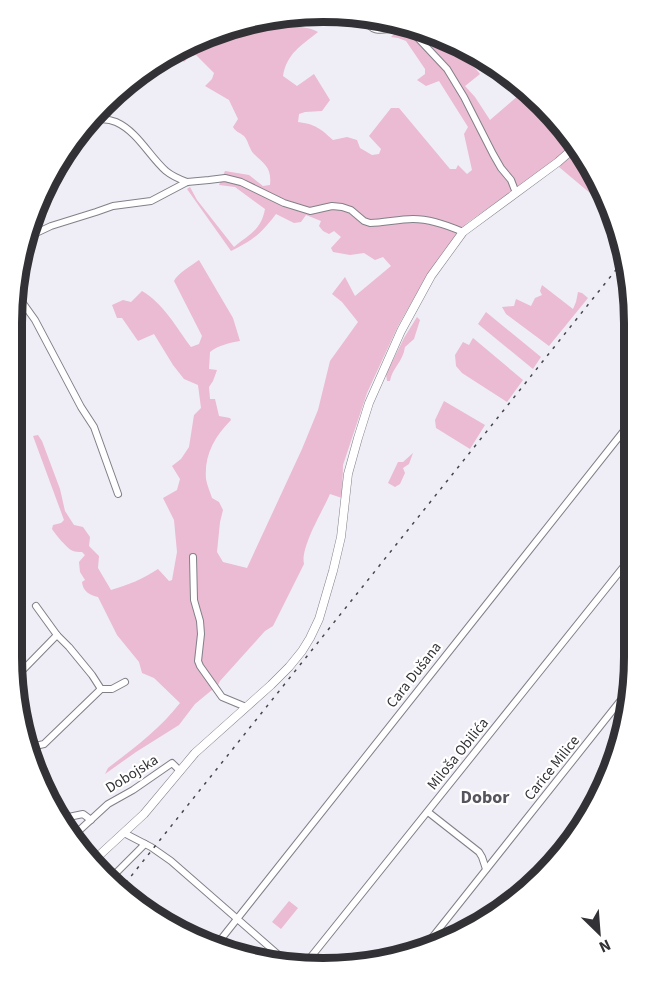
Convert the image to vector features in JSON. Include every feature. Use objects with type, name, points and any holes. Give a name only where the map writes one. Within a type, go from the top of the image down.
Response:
[{"type":"main road","points":[[98,857],[144,814],[195,753],[289,667],[310,638],[319,619],[333,571],[341,537],[348,474],[369,403],[401,331],[431,276],[463,232],[570,151]]},
{"type":"street","points":[[369,26],[375,30],[388,29]]},
{"type":"street","points":[[417,37],[447,69],[493,154],[511,180],[516,194]]},
{"type":"street","points":[[102,120],[116,122],[123,126],[141,142],[166,171],[187,182]]},
{"type":"street","points":[[36,233],[113,206],[151,201],[187,182],[217,179],[241,182],[284,203],[310,211],[332,206],[342,207],[351,210],[370,223],[423,219],[444,223],[463,232]]},
{"type":"street","points":[[23,303],[35,320],[94,427],[118,494]]},
{"type":"street","name":"Cara Dušana","points":[[220,940],[624,431]]},
{"type":"street","points":[[194,557],[194,600],[201,634],[198,661],[222,697],[246,707]]},
{"type":"street","name":"Miloša Obilića","points":[[310,958],[624,566]]},
{"type":"street","points":[[36,606],[101,689]]},
{"type":"street","points":[[23,670],[57,635]]},
{"type":"street","points":[[36,746],[44,744],[101,689],[112,689],[125,682]]},
{"type":"street","name":"Carice Milice","points":[[430,939],[622,699]]},
{"type":"street","name":"Dobojska","points":[[78,832],[108,804],[160,773],[172,763],[180,771]]},
{"type":"street","points":[[428,812],[479,852],[486,869]]},
{"type":"street","points":[[68,817],[83,814],[91,820]]},
{"type":"street","points":[[124,833],[171,861],[279,955]]},
{"type":"street","points":[[115,874],[145,844]]},
{"type":"shaded area","points":[[296,24],[297,26],[311,29],[318,32],[291,56],[283,76],[297,86],[314,74],[330,100],[322,111],[299,114],[298,122],[317,128],[333,140],[347,137],[357,140],[360,148],[372,155],[379,154],[381,149],[369,136],[391,108],[399,108],[450,169],[456,169],[458,165],[467,174],[472,170],[464,134],[468,127],[439,81],[426,86],[417,80],[425,74],[425,69],[406,41],[391,37],[396,32],[420,38],[468,60],[480,74],[465,86],[490,120],[519,95],[522,97],[550,125],[574,156],[598,200],[553,162],[467,223],[423,282],[398,326],[367,393],[343,465],[342,498],[330,494],[305,549],[304,564],[273,626],[265,631],[218,685],[195,704],[179,725],[105,774],[108,768],[155,730],[180,703],[154,678],[142,673],[139,662],[117,635],[98,597],[85,591],[82,582],[85,580],[80,572],[79,562],[85,555],[69,548],[52,529],[53,525],[64,520],[33,436],[38,435],[42,441],[60,489],[65,511],[74,525],[83,527],[90,537],[89,546],[99,556],[98,568],[111,590],[147,576],[158,569],[169,581],[172,580],[177,552],[174,520],[163,498],[177,490],[180,479],[172,466],[181,459],[189,447],[194,415],[201,408],[198,385],[184,379],[154,334],[138,341],[122,318],[117,318],[112,305],[123,300],[131,302],[142,291],[163,309],[191,347],[199,344],[202,336],[174,281],[199,260],[233,318],[240,341],[221,346],[210,352],[209,369],[217,370],[209,387],[210,399],[215,399],[219,416],[231,420],[211,447],[206,479],[212,498],[219,502],[223,510],[217,552],[223,562],[247,568],[318,410],[330,361],[358,322],[342,302],[332,294],[345,277],[355,296],[391,266],[383,257],[375,260],[364,253],[350,255],[333,252],[331,248],[341,237],[334,231],[329,234],[323,231],[319,226],[321,221],[306,215],[301,222],[294,223],[276,214],[256,236],[231,251],[187,189],[190,187],[197,200],[234,247],[258,227],[265,209],[235,187],[219,185],[225,171],[249,175],[263,186],[270,185],[270,174],[266,166],[253,153],[244,136],[233,127],[238,119],[229,100],[205,86],[214,73],[196,55],[184,62],[181,59],[208,45],[265,28]]},
{"type":"shaded area","points":[[542,285],[573,309],[578,292],[588,298],[549,346],[506,314],[502,307],[514,306],[516,299],[531,306],[535,298],[542,295],[540,291]]},
{"type":"shaded area","points":[[486,312],[541,357],[533,369],[478,324]]},
{"type":"shaded area","points":[[417,317],[420,320],[414,339],[405,347],[390,381],[387,381],[386,374]]},
{"type":"shaded area","points":[[473,338],[523,380],[507,402],[462,373],[456,366],[455,355],[463,342],[469,345]]},
{"type":"shaded area","points":[[444,401],[485,425],[470,449],[436,428],[435,420]]},
{"type":"shaded area","points":[[413,453],[409,464],[403,468],[405,473],[400,484],[395,487],[388,483],[398,462],[403,462]]},
{"type":"shaded area","points":[[289,901],[298,908],[281,929],[272,922]]},
{"type":"railway","points":[[125,884],[619,266]]},
{"type":"district","name":"Dobor","points":[[485,797]]}]
